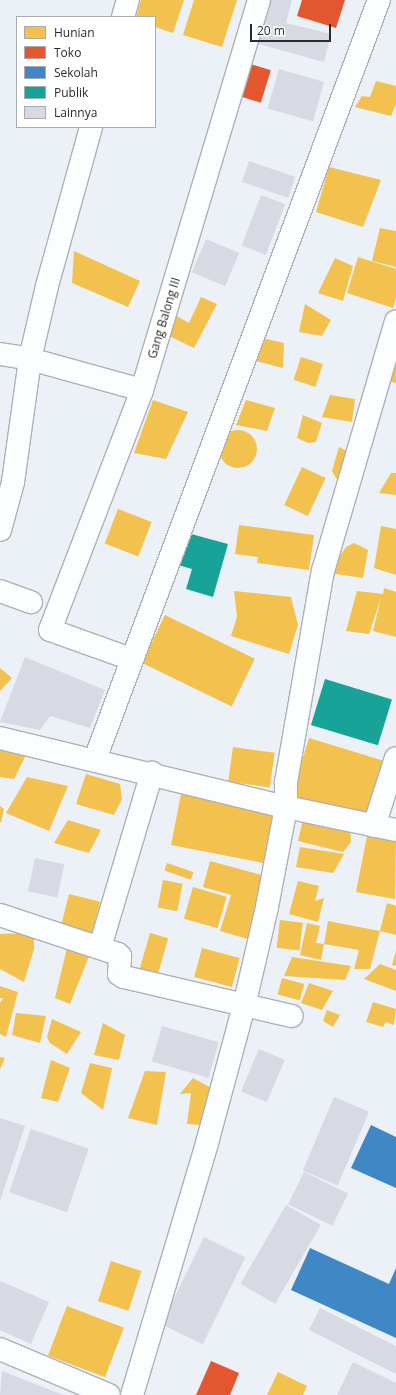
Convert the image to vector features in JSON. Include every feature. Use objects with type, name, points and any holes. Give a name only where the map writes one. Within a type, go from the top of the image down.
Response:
[{"type":"street","points":[[123,16],[128,0]]},
{"type":"street","name":"Gang Balong III","points":[[131,659],[50,630],[142,390],[259,0]]},
{"type":"street","points":[[95,759],[131,659],[379,0]]},
{"type":"street","points":[[0,530],[14,482],[30,359],[47,286],[91,128]]},
{"type":"street","points":[[132,1395],[207,1143],[244,1006],[267,907],[286,807],[286,782],[323,571],[396,321]]},
{"type":"street","points":[[0,354],[30,359],[142,390]]},
{"type":"street","points":[[0,591],[31,602]]},
{"type":"street","points":[[0,738],[95,759],[286,807],[396,830]]},
{"type":"street","points":[[374,826],[396,758]]},
{"type":"street","points":[[100,947],[152,773]]},
{"type":"street","points":[[0,915],[100,947],[120,956],[119,974],[124,977],[292,1016]]},
{"type":"street","points":[[0,1349],[109,1395]]},
{"type":"building: Hunian","points":[[141,0],[184,0],[173,33],[156,27],[156,16],[136,16]]},
{"type":"building: Hunian","points":[[194,0],[237,0],[222,47],[183,35]]},
{"type":"building: Hunian","points":[[376,81],[396,86],[396,104],[391,116],[355,107],[362,96],[370,97]]},
{"type":"building: Hunian","points":[[329,167],[381,180],[363,227],[316,212]]},
{"type":"building: Hunian","points":[[380,228],[396,231],[396,267],[372,261]]},
{"type":"building: Hunian","points":[[74,251],[140,281],[128,307],[72,283]]},
{"type":"building: Hunian","points":[[358,257],[396,269],[396,298],[393,308],[347,293]]},
{"type":"building: Hunian","points":[[335,258],[353,266],[343,301],[318,293]]},
{"type":"building: Hunian","points":[[201,297],[217,304],[194,348],[165,334],[175,315],[189,323]]},
{"type":"building: Hunian","points":[[305,304],[331,320],[322,336],[299,332]]},
{"type":"building: Hunian","points":[[262,338],[284,343],[283,368],[252,360]]},
{"type":"building: Hunian","points":[[396,354],[396,383],[389,381]]},
{"type":"building: Hunian","points":[[301,357],[323,364],[315,387],[294,380]]},
{"type":"building: Hunian","points":[[330,395],[355,399],[352,422],[322,417]]},
{"type":"building: Hunian","points":[[153,400],[188,412],[166,459],[134,453]]},
{"type":"building: Hunian","points":[[246,400],[275,408],[267,431],[236,425]]},
{"type":"building: Hunian","points":[[303,415],[322,423],[316,442],[308,443],[297,438]]},
{"type":"building: Hunian","points":[[238,430],[251,436],[257,449],[251,462],[238,468],[225,462],[219,449],[225,436]]},
{"type":"building: Hunian","points":[[339,447],[349,452],[342,488],[332,471]]},
{"type":"building: Hunian","points":[[302,467],[326,478],[308,516],[284,505]]},
{"type":"building: Hunian","points":[[391,473],[396,473],[396,495],[379,493]]},
{"type":"building: Hunian","points":[[118,509],[152,522],[138,556],[105,544]]},
{"type":"building: Hunian","points":[[239,525],[314,535],[309,570],[257,563],[258,557],[235,554]]},
{"type":"building: Hunian","points":[[381,526],[396,529],[396,575],[374,568]]},
{"type":"building: Hunian","points":[[354,543],[368,550],[363,578],[329,573],[346,547]]},
{"type":"building: Hunian","points":[[384,588],[396,592],[396,637],[373,631],[381,598],[369,634],[346,631],[357,591],[383,594]]},
{"type":"building: Hunian","points":[[234,591],[291,597],[298,625],[289,654],[231,636],[237,617]]},
{"type":"building: Hunian","points":[[165,615],[255,659],[232,706],[142,663]]},
{"type":"building: Hunian","points":[[0,668],[12,678],[0,691]]},
{"type":"building: Hunian","points":[[309,738],[383,761],[365,818],[291,795]]},
{"type":"building: Hunian","points":[[233,747],[275,753],[270,788],[228,782]]},
{"type":"building: Hunian","points":[[0,748],[26,755],[14,779],[0,777]]},
{"type":"building: Hunian","points":[[86,774],[120,784],[122,799],[114,815],[76,804]]},
{"type":"building: Hunian","points":[[27,777],[68,786],[49,831],[6,813]]},
{"type":"building: Hunian","points":[[181,794],[278,813],[268,864],[171,845]]},
{"type":"building: Hunian","points":[[0,806],[4,809],[1,823],[0,822]]},
{"type":"building: Hunian","points":[[304,815],[350,826],[351,842],[343,852],[298,841]]},
{"type":"building: Hunian","points":[[68,820],[101,830],[89,853],[54,843]]},
{"type":"building: Hunian","points":[[367,836],[396,842],[395,899],[356,892]]},
{"type":"building: Hunian","points":[[300,847],[344,854],[333,873],[296,867]]},
{"type":"building: Hunian","points":[[210,861],[265,876],[248,939],[220,931],[231,895],[203,887]]},
{"type":"building: Hunian","points":[[167,863],[193,872],[191,880],[164,871]]},
{"type":"building: Hunian","points":[[163,880],[183,884],[177,911],[158,907]]},
{"type":"building: Hunian","points":[[298,881],[319,886],[315,901],[324,898],[318,922],[289,914]]},
{"type":"building: Hunian","points":[[193,887],[227,897],[218,928],[184,919]]},
{"type":"building: Hunian","points":[[69,894],[100,902],[92,933],[61,925]]},
{"type":"building: Hunian","points":[[387,903],[396,906],[396,935],[380,931]]},
{"type":"building: Hunian","points":[[280,920],[303,923],[299,951],[277,948]]},
{"type":"building: Hunian","points":[[328,921],[380,931],[370,969],[354,969],[359,950],[324,944]]},
{"type":"building: Hunian","points":[[307,923],[320,926],[316,943],[324,944],[321,960],[300,955]]},
{"type":"building: Hunian","points":[[34,933],[34,949],[24,982],[0,969],[0,934]]},
{"type":"building: Hunian","points":[[150,933],[168,938],[158,975],[140,970]]},
{"type":"building: Hunian","points":[[67,948],[90,954],[70,1004],[55,998]]},
{"type":"building: Hunian","points":[[202,948],[240,958],[232,987],[194,977]]},
{"type":"building: Hunian","points":[[396,951],[396,966],[392,965]]},
{"type":"building: Hunian","points":[[292,957],[351,966],[345,980],[284,976]]},
{"type":"building: Hunian","points":[[380,964],[396,970],[396,991],[364,979]]},
{"type":"building: Hunian","points":[[282,978],[304,984],[300,1000],[278,994]]},
{"type":"building: Hunian","points":[[309,983],[333,991],[322,1010],[301,1003]]},
{"type":"building: Hunian","points":[[0,986],[18,992],[6,1037],[0,1034],[0,1003],[3,998],[0,998]]},
{"type":"building: Hunian","points":[[373,1002],[396,1009],[394,1025],[386,1022],[383,1027],[366,1022]]},
{"type":"building: Hunian","points":[[327,1010],[340,1015],[333,1027],[323,1021]]},
{"type":"building: Hunian","points":[[16,1013],[46,1016],[40,1043],[12,1035]]},
{"type":"building: Hunian","points":[[52,1019],[81,1032],[67,1054],[50,1043],[47,1037]]},
{"type":"building: Hunian","points":[[103,1023],[125,1035],[119,1060],[94,1055]]},
{"type":"building: Hunian","points":[[0,1057],[5,1058],[0,1069]]},
{"type":"building: Hunian","points":[[51,1060],[70,1068],[58,1102],[41,1098]]},
{"type":"building: Hunian","points":[[90,1063],[112,1068],[103,1110],[81,1093]]},
{"type":"building: Hunian","points":[[145,1071],[166,1072],[157,1125],[128,1118]]},
{"type":"building: Hunian","points":[[193,1078],[217,1091],[203,1125],[187,1124],[191,1093],[180,1094]]},
{"type":"building: Hunian","points":[[111,1261],[141,1271],[128,1311],[98,1301]]},
{"type":"building: Hunian","points":[[67,1306],[124,1328],[105,1377],[48,1355]]},
{"type":"building: Hunian","points":[[278,1372],[307,1386],[303,1395],[267,1395]]},
{"type":"building: Toko","points":[[302,0],[345,0],[336,28],[297,16]]},
{"type":"building: Toko","points":[[244,62],[271,70],[261,103],[234,95]]},
{"type":"building: Toko","points":[[211,1361],[239,1373],[230,1395],[196,1395]]},
{"type":"building: Sekolah","points":[[371,1125],[396,1137],[396,1188],[351,1168]]},
{"type":"building: Sekolah","points":[[310,1248],[389,1284],[396,1268],[396,1338],[291,1290]]},
{"type":"building: Publik","points":[[180,531],[228,544],[213,597],[186,589],[192,569],[171,563]]},
{"type":"building: Publik","points":[[325,679],[392,699],[378,745],[311,725]]},
{"type":"building: Lainnya","points":[[262,0],[292,0],[286,23],[331,34],[324,62],[251,42]]},
{"type":"building: Lainnya","points":[[279,69],[324,82],[313,121],[268,108]]},
{"type":"building: Lainnya","points":[[249,161],[295,177],[288,198],[242,182]]},
{"type":"building: Lainnya","points":[[261,195],[285,204],[266,255],[242,245]]},
{"type":"building: Lainnya","points":[[206,239],[239,253],[225,286],[192,272]]},
{"type":"building: Lainnya","points":[[25,657],[105,690],[90,728],[50,716],[40,730],[0,722]]},
{"type":"building: Lainnya","points":[[35,858],[64,864],[57,897],[28,891]]},
{"type":"building: Lainnya","points":[[162,1026],[219,1042],[209,1078],[152,1062]]},
{"type":"building: Lainnya","points":[[259,1049],[285,1060],[267,1102],[241,1091]]},
{"type":"building: Lainnya","points":[[334,1097],[369,1112],[338,1185],[303,1171]]},
{"type":"building: Lainnya","points":[[0,1118],[25,1126],[0,1201]]},
{"type":"building: Lainnya","points":[[31,1129],[89,1149],[67,1212],[9,1192]]},
{"type":"building: Lainnya","points":[[304,1172],[348,1193],[332,1226],[288,1204]]},
{"type":"building: Lainnya","points":[[286,1205],[321,1225],[275,1304],[240,1284]]},
{"type":"building: Lainnya","points":[[204,1237],[245,1257],[203,1344],[161,1324]]},
{"type":"building: Lainnya","points":[[0,1281],[49,1302],[31,1344],[0,1330]]},
{"type":"building: Lainnya","points":[[320,1308],[396,1346],[396,1374],[309,1330]]},
{"type":"building: Lainnya","points":[[353,1362],[396,1383],[396,1395],[337,1395]]},
{"type":"building: Lainnya","points":[[2,1371],[63,1395],[0,1395]]}]
